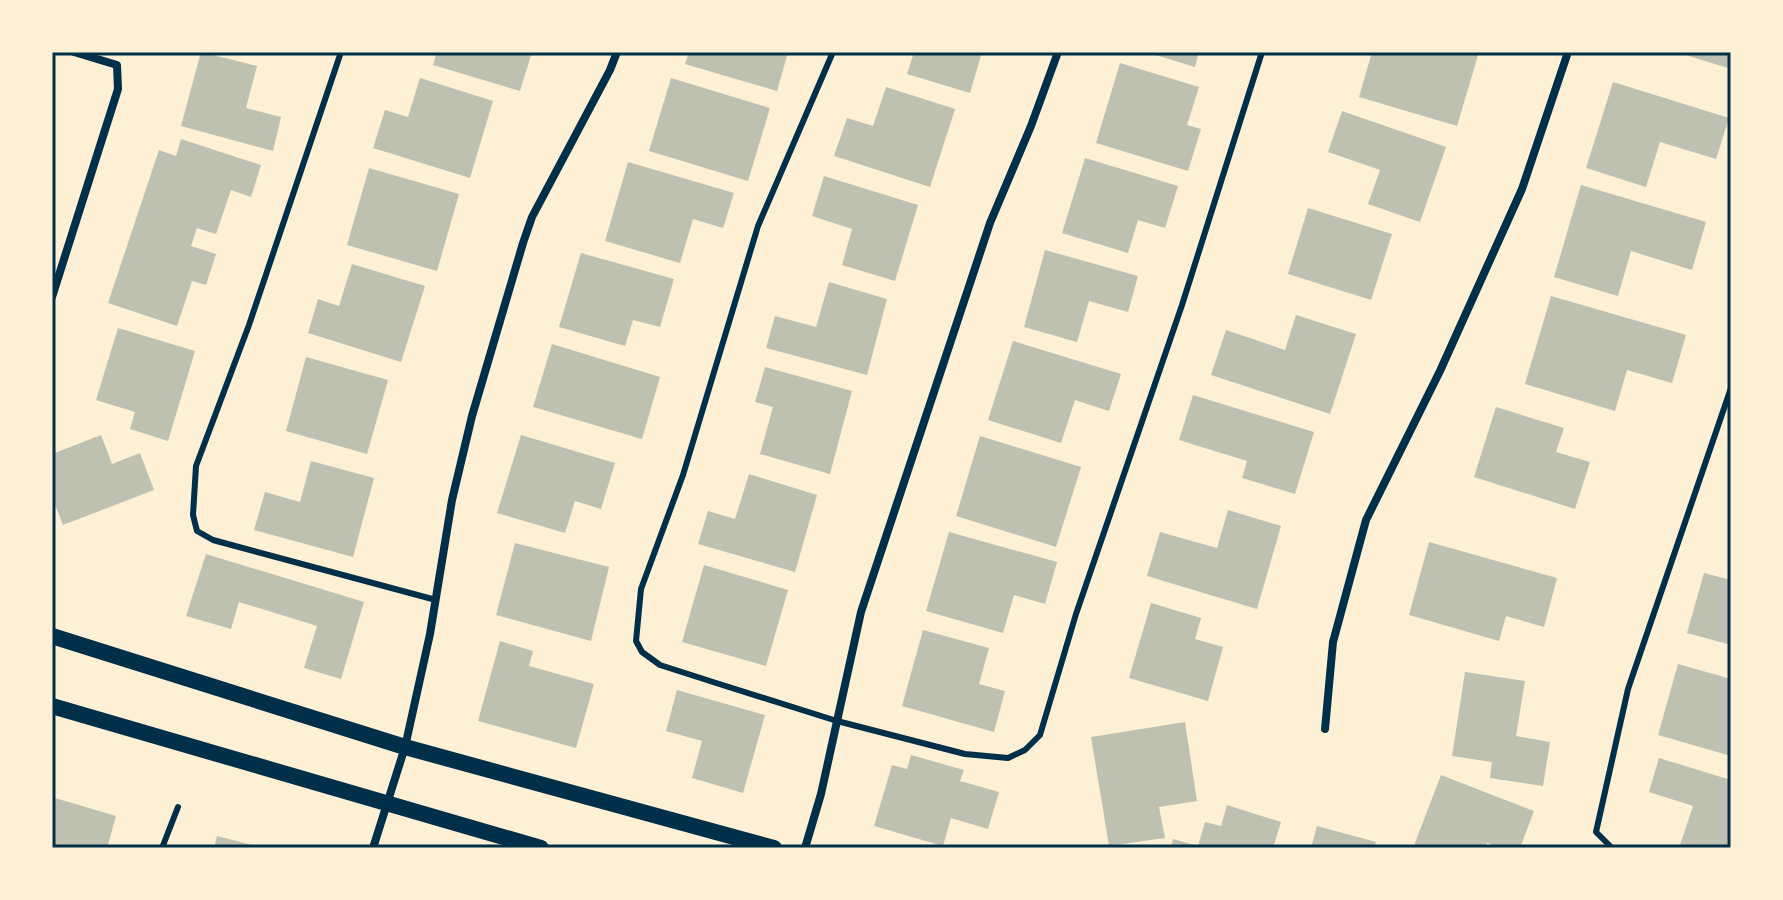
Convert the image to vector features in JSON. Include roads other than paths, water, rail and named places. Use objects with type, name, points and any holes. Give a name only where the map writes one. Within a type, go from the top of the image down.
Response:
[{"type":"main road","points":[[52,636],[405,747],[774,848]]},
{"type":"main road","points":[[52,706],[541,848]]},
{"type":"street","points":[[52,297],[118,89],[117,65],[74,52]]},
{"type":"street","points":[[373,848],[405,747],[436,600],[452,500],[472,416],[523,243],[532,217],[617,52]]},
{"type":"street","points":[[805,848],[821,794],[861,612],[990,223],[1058,52]]},
{"type":"street","points":[[1325,729],[1333,642],[1366,520],[1440,371],[1522,189],[1568,52]]},
{"type":"lane","points":[[341,52],[249,325],[196,466],[193,515],[197,531],[213,540],[436,600]]},
{"type":"lane","points":[[833,52],[758,226],[683,475],[641,589],[636,641],[642,652],[660,665],[837,721],[965,754],[1008,758],[1025,750],[1040,735],[1076,614],[1182,305],[1262,52]]},
{"type":"lane","points":[[1612,848],[1596,832],[1628,689],[1731,388]]},
{"type":"lane","points":[[162,848],[178,807]]}]
